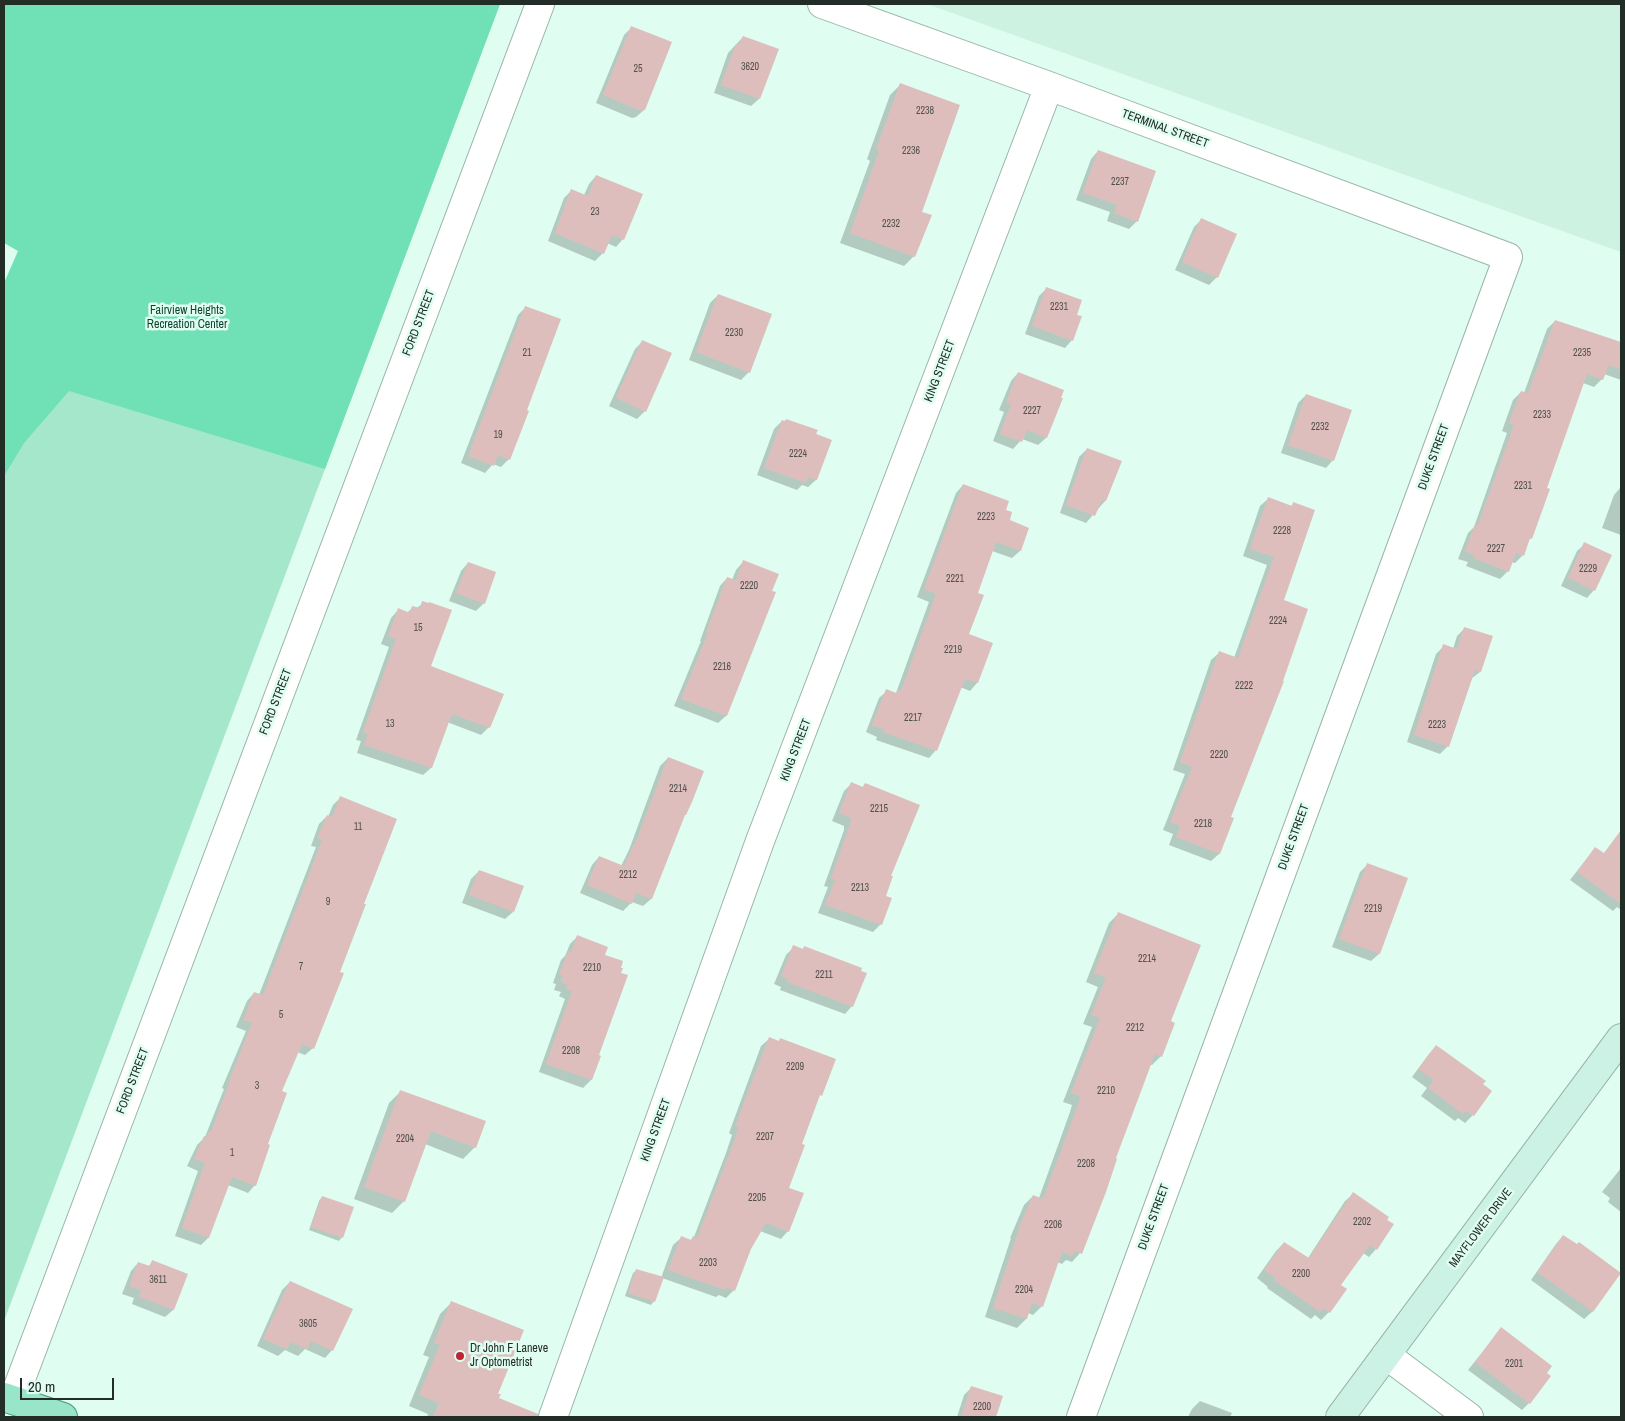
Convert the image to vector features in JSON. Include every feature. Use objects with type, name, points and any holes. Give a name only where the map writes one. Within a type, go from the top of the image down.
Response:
[{"type":"main road","points":[[8,1398],[63,1417]]},
{"type":"street","name":"FORD STREET","points":[[8,1398],[540,4]]},
{"type":"street","name":"TERMINAL STREET","points":[[822,4],[1049,86],[1508,257]]},
{"type":"street","name":"KING STREET","points":[[553,1417],[760,842],[1049,86]]},
{"type":"street","name":"DUKE STREET","points":[[1081,1417],[1508,257]]},
{"type":"street","name":"MAYFLOWER DRIVE","points":[[1340,1417],[1621,1038]]},
{"type":"street","points":[[1386,1355],[1469,1417]]},
{"type":"shaded area","points":[[927,4],[1621,4],[1621,252]]},
{"type":"green space","points":[[4,4],[500,4],[325,469],[69,391],[24,443],[4,476],[4,283],[18,251],[4,243]]},
{"type":"green space","name":"Fairview Heights Recreation Center","points":[[500,4],[325,469],[4,1321],[4,283]]},
{"type":"building","points":[[631,26],[672,42],[645,110],[642,109],[641,111],[603,95]]},
{"type":"building","points":[[743,36],[779,49],[760,99],[721,85],[736,44],[739,45]]},
{"type":"building","points":[[900,83],[960,105],[922,212],[932,215],[915,257],[850,233],[879,151],[876,149]]},
{"type":"building","points":[[1098,150],[1156,171],[1138,222],[1114,213],[1117,205],[1083,193]]},
{"type":"building","points":[[596,175],[643,194],[624,240],[612,235],[604,254],[555,233],[571,189],[588,196]]},
{"type":"building","points":[[1201,218],[1237,234],[1218,278],[1182,262]]},
{"type":"building","points":[[1046,287],[1082,300],[1077,315],[1082,316],[1073,341],[1032,326]]},
{"type":"building","points":[[718,294],[772,314],[750,373],[696,352]]},
{"type":"building","points":[[525,306],[561,319],[510,460],[498,455],[494,466],[468,456]]},
{"type":"building","points":[[1555,320],[1621,342],[1621,370],[1609,365],[1603,380],[1587,374],[1547,488],[1550,489],[1532,539],[1530,538],[1524,556],[1516,553],[1509,572],[1473,558],[1474,555],[1465,551],[1475,524],[1478,525],[1514,425],[1509,423],[1521,391],[1528,393]]},
{"type":"building","points":[[642,340],[672,353],[646,412],[616,398]]},
{"type":"building","points":[[1018,372],[1064,390],[1061,398],[1063,398],[1047,438],[1027,430],[1022,442],[1000,434],[1011,404],[1006,402]]},
{"type":"building","points":[[1306,394],[1352,410],[1334,461],[1288,445]]},
{"type":"building","points":[[786,419],[818,430],[816,434],[832,440],[817,480],[808,477],[806,483],[764,468],[782,420],[785,421]]},
{"type":"building","points":[[1087,448],[1122,461],[1106,501],[1102,500],[1095,516],[1066,505]]},
{"type":"building","points":[[963,484],[1009,501],[1006,510],[1012,512],[1010,520],[1029,528],[1021,551],[996,542],[978,593],[984,595],[969,634],[993,643],[978,683],[965,679],[937,751],[883,732],[884,729],[872,725],[886,689],[896,693],[898,690],[901,691],[936,594],[924,589]]},
{"type":"building","points":[[1268,497],[1292,506],[1293,502],[1315,510],[1284,600],[1308,609],[1284,681],[1231,817],[1234,818],[1220,854],[1176,837],[1180,826],[1170,822],[1192,767],[1180,762],[1219,651],[1238,658],[1274,557],[1250,549]]},
{"type":"building","points":[[1584,542],[1612,555],[1595,591],[1568,578]]},
{"type":"building","points":[[743,560],[779,574],[772,591],[776,592],[727,716],[681,699],[708,633],[706,633],[727,577],[736,580]]},
{"type":"building","points":[[468,562],[496,572],[485,604],[456,593]]},
{"type":"building","points":[[422,601],[452,610],[431,666],[504,694],[490,728],[452,714],[432,768],[364,745],[368,734],[363,732],[396,639],[388,636],[398,608],[410,613],[412,606],[420,608]]},
{"type":"building","points":[[1464,627],[1493,636],[1481,672],[1475,670],[1449,747],[1414,735],[1443,644],[1457,649]]},
{"type":"building","points":[[668,757],[704,771],[652,899],[636,893],[632,904],[587,885],[599,856],[624,866],[635,844]]},
{"type":"building","points":[[851,782],[863,787],[865,783],[920,805],[891,876],[893,876],[886,896],[892,898],[882,925],[825,905],[835,880],[831,878],[851,821],[851,818],[839,813]]},
{"type":"building","points":[[340,796],[397,819],[340,972],[344,973],[314,1049],[302,1044],[282,1091],[287,1093],[268,1144],[270,1145],[256,1186],[232,1177],[209,1238],[182,1228],[205,1163],[194,1159],[204,1136],[207,1137],[209,1131],[211,1132],[252,1023],[243,1020],[254,992],[263,995],[322,840],[317,838],[327,815],[332,817]]},
{"type":"building","points":[[1621,830],[1621,904],[1577,872],[1595,847],[1604,853]]},
{"type":"building","points":[[1367,863],[1408,878],[1380,954],[1339,939]]},
{"type":"building","points":[[479,870],[524,886],[514,912],[469,895]]},
{"type":"building","points":[[1118,912],[1201,945],[1171,1021],[1175,1023],[1162,1057],[1155,1054],[1082,1254],[1074,1251],[1072,1256],[1062,1252],[1043,1307],[1032,1303],[1027,1319],[993,1308],[1018,1229],[1033,1195],[1043,1199],[1079,1102],[1080,1096],[1071,1093],[1100,1018],[1091,1015],[1106,978],[1094,973]]},
{"type":"building","points":[[577,935],[608,947],[605,955],[623,961],[621,973],[628,975],[592,1080],[546,1064],[572,991],[566,989],[567,985],[561,982],[563,976],[559,975],[568,951],[571,952]]},
{"type":"building","points":[[793,945],[803,949],[804,946],[862,968],[861,971],[867,973],[853,1007],[787,982],[788,979],[781,976]]},
{"type":"building","points":[[769,1037],[779,1041],[780,1038],[836,1059],[802,1144],[805,1145],[789,1188],[804,1193],[789,1232],[766,1223],[751,1249],[735,1291],[726,1287],[725,1290],[668,1270],[681,1236],[691,1240],[693,1236],[697,1238],[733,1144],[739,1127],[735,1126]]},
{"type":"building","points":[[1436,1045],[1486,1081],[1483,1084],[1492,1091],[1474,1116],[1466,1111],[1463,1114],[1428,1088],[1434,1080],[1418,1069]]},
{"type":"building","points":[[400,1090],[486,1121],[476,1148],[431,1131],[405,1202],[364,1187]]},
{"type":"building","points":[[1353,1192],[1389,1217],[1387,1220],[1394,1224],[1377,1250],[1370,1245],[1341,1285],[1347,1289],[1330,1313],[1323,1308],[1320,1312],[1274,1280],[1275,1278],[1264,1270],[1284,1242],[1309,1258]]},
{"type":"building","points":[[322,1196],[354,1207],[343,1238],[311,1227]]},
{"type":"building","points":[[1563,1235],[1577,1244],[1579,1242],[1621,1273],[1593,1312],[1537,1272]]},
{"type":"building","points":[[152,1260],[188,1274],[174,1310],[139,1297],[141,1290],[129,1286],[138,1262],[150,1266]]},
{"type":"building","points":[[636,1269],[664,1277],[655,1302],[628,1293]]},
{"type":"building","points":[[290,1281],[353,1309],[333,1351],[311,1341],[307,1349],[290,1342],[287,1349],[263,1339]]},
{"type":"building","name":"Dr John F Laneve Jr Optometrist","points":[[451,1301],[524,1330],[498,1394],[501,1394],[499,1398],[538,1414],[538,1417],[433,1417],[439,1403],[419,1395],[440,1345],[434,1343]]},
{"type":"building","points":[[1501,1327],[1552,1366],[1547,1373],[1551,1376],[1530,1404],[1475,1362]]},
{"type":"building","points":[[971,1386],[1003,1396],[996,1417],[961,1417]]},
{"type":"place","name":"Dr John F Laneve Jr Optometrist","points":[[460,1356]]}]
